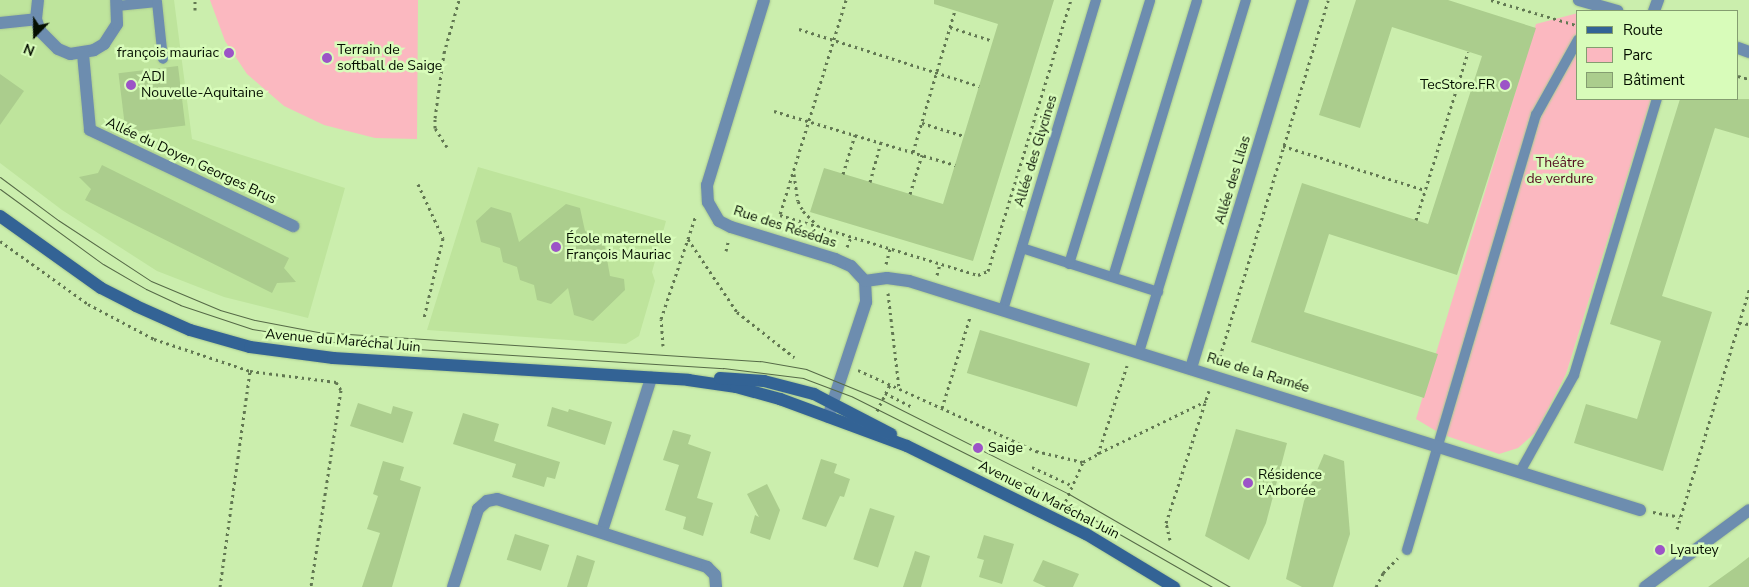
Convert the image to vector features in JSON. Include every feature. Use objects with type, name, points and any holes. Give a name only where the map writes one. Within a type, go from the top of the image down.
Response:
[{"type":"main road","name":"Avenue du Maréchal Juin","points":[[0,216],[101,288],[190,330],[220,340],[289,353],[333,358],[688,380],[739,378],[764,381],[833,402],[886,430],[907,446]]},
{"type":"main road","name":"Avenue du Maréchal Juin","points":[[688,380],[760,393],[907,446],[1086,534],[1174,587]]},
{"type":"street","points":[[38,0],[36,19],[40,31],[53,46],[70,54],[83,54],[94,50],[112,35],[117,24],[117,3]]},
{"type":"street","name":"Rue des Résédas","points":[[764,0],[707,185],[708,202],[720,221],[731,228],[835,259],[852,266],[865,280]]},
{"type":"street","name":"Allée des Lilas","points":[[1191,368],[1303,0]]},
{"type":"street","points":[[1579,0],[1604,4]]},
{"type":"street","points":[[0,23],[36,19]]},
{"type":"street","name":"Allée du Doyen Georges Brus","points":[[83,54],[90,130],[293,226]]},
{"type":"street","name":"Rue de la Ramée","points":[[865,280],[887,278],[909,281],[1520,470],[1640,510]]},
{"type":"street","points":[[828,417],[868,296],[865,280]]},
{"type":"street","points":[[602,531],[651,378]]},
{"type":"street","points":[[453,587],[478,509],[487,501],[497,499],[602,531],[707,567],[715,575],[716,587]]},
{"type":"street","points":[[1645,587],[1749,510]]},
{"type":"lane","name":"Allée des Glycines","points":[[1003,310],[1096,0]]},
{"type":"lane","points":[[1069,264],[1150,0]]},
{"type":"lane","points":[[1113,277],[1197,0]]},
{"type":"lane","points":[[1139,352],[1246,0]]},
{"type":"lane","points":[[117,3],[157,2],[163,59]]},
{"type":"lane","points":[[1407,550],[1436,445],[1536,115],[1576,44]]},
{"type":"lane","points":[[1520,470],[1574,374],[1657,100]]},
{"type":"lane","points":[[1022,248],[1158,292]]},
{"type":"path","points":[[195,0],[195,10]]},
{"type":"path","points":[[447,147],[435,128],[435,118],[444,53],[459,0]]},
{"type":"path","points":[[846,0],[780,215],[978,275],[988,271],[1071,0]]},
{"type":"path","points":[[1170,540],[1166,523],[1206,401],[1328,0]]},
{"type":"path","points":[[1491,0],[1576,24]]},
{"type":"path","points":[[913,152],[955,10]]},
{"type":"path","points":[[950,27],[993,41]]},
{"type":"path","points":[[800,29],[979,86]]},
{"type":"path","points":[[1416,220],[1468,52]]},
{"type":"path","points":[[774,111],[955,165]]},
{"type":"path","points":[[922,123],[964,136]]},
{"type":"path","points":[[843,174],[855,135]]},
{"type":"path","points":[[870,182],[881,142]]},
{"type":"path","points":[[1283,146],[1425,190]]},
{"type":"path","points":[[910,194],[922,155]]},
{"type":"path","points":[[794,171],[798,201],[803,211],[820,228]]},
{"type":"path","points":[[418,184],[443,238],[424,318]]},
{"type":"path","points":[[663,346],[661,319],[695,218]]},
{"type":"path","points":[[848,247],[851,237]]},
{"type":"path","points":[[688,239],[737,312],[794,357]]},
{"type":"path","points":[[0,241],[88,304],[154,339],[250,371],[336,382],[341,390],[311,587]]},
{"type":"path","points":[[890,249],[886,264],[899,389]]},
{"type":"path","points":[[936,276],[940,264]]},
{"type":"path","points":[[1676,529],[1749,290]]},
{"type":"path","points":[[942,408],[970,317]]},
{"type":"path","points":[[1739,323],[1749,324]]},
{"type":"path","points":[[1098,454],[1128,365]]},
{"type":"path","points":[[857,370],[1036,451],[1083,462]]},
{"type":"path","points":[[220,587],[250,371]]},
{"type":"path","points":[[874,415],[890,384]]},
{"type":"path","points":[[885,393],[913,407]]},
{"type":"path","points":[[1062,509],[1083,462],[1206,401]]},
{"type":"path","points":[[1032,467],[1073,486]]},
{"type":"path","points":[[1640,510],[1680,517]]},
{"type":"path","points":[[1376,587],[1383,573],[1407,550]]},
{"type":"shaded area","points":[[0,0],[174,0],[192,139],[345,188],[308,318],[224,297],[157,271],[62,210],[0,163]]},
{"type":"shaded area","name":"École maternelle François Mauriac","points":[[478,167],[666,221],[652,272],[655,281],[639,336],[626,344],[427,330]]},
{"type":"green space","name":"Terrain de softball de Saige","points":[[210,0],[418,0],[417,139],[375,138],[324,125],[284,106],[247,74],[225,41]]},
{"type":"green space","name":"Théâtre de verdure","points":[[1576,14],[1576,100],[1651,100],[1566,374],[1536,432],[1518,448],[1499,454],[1441,434],[1416,419],[1536,24]]},
{"type":"building","points":[[934,0],[1054,0],[973,261],[810,212],[824,168],[943,204],[998,24],[934,4]]},
{"type":"building","points":[[1356,0],[1448,0],[1536,28],[1457,275],[1329,234],[1304,312],[1438,354],[1424,398],[1251,342],[1302,183],[1428,224],[1482,56],[1392,27],[1360,128],[1319,115]]},
{"type":"building","points":[[178,66],[185,126],[126,133],[118,73]]},
{"type":"building","points":[[0,74],[24,91],[0,125]]},
{"type":"building","points":[[1749,99],[1749,138],[1715,128],[1662,296],[1712,312],[1663,471],[1574,443],[1586,404],[1637,419],[1661,341],[1610,324],[1680,100]]},
{"type":"building","points":[[102,165],[289,258],[284,268],[296,282],[277,283],[272,293],[85,200],[91,189],[79,177],[98,173]]},
{"type":"building","points":[[566,204],[580,208],[585,231],[603,237],[610,276],[624,279],[625,290],[593,321],[574,315],[568,288],[551,304],[537,300],[534,285],[520,280],[517,267],[503,262],[500,248],[481,242],[476,221],[491,207],[511,213],[519,242]]},
{"type":"building","points":[[980,330],[1090,364],[1077,407],[967,373]]},
{"type":"building","points":[[358,403],[391,414],[393,406],[413,412],[403,443],[350,426]]},
{"type":"building","points":[[552,407],[568,412],[569,409],[612,422],[605,445],[547,426]]},
{"type":"building","points":[[463,413],[499,424],[494,441],[560,462],[555,479],[547,477],[544,487],[512,477],[516,464],[453,444]]},
{"type":"building","name":"Résidence l'Arborée","points":[[1236,429],[1287,443],[1266,523],[1249,560],[1205,536]]},
{"type":"building","points":[[673,430],[691,435],[688,444],[711,452],[697,498],[713,503],[703,536],[683,529],[686,517],[665,510],[679,465],[663,460]]},
{"type":"building","points":[[1324,454],[1344,461],[1350,534],[1333,587],[1302,587],[1286,579],[1304,501]]},
{"type":"building","points":[[821,459],[837,464],[834,473],[850,479],[844,497],[840,496],[826,527],[802,519]]},
{"type":"building","points":[[383,461],[404,467],[400,480],[421,487],[392,587],[362,587],[380,533],[367,529],[378,496],[373,494]]},
{"type":"building","points":[[767,484],[780,510],[770,540],[750,533],[755,515],[759,517],[747,494]]},
{"type":"building","points":[[870,508],[895,516],[878,567],[853,559]]},
{"type":"building","points":[[515,534],[549,545],[541,571],[507,560]]},
{"type":"building","points":[[984,535],[1014,544],[1002,584],[979,577],[984,560],[977,558]]},
{"type":"building","points":[[915,551],[930,556],[921,587],[903,587]]},
{"type":"building","points":[[577,555],[595,561],[587,587],[567,587]]},
{"type":"building","points":[[1749,557],[1749,587],[1708,587],[1736,567]]},
{"type":"building","points":[[1043,560],[1079,574],[1073,587],[1046,587],[1033,581]]},
{"type":"tram line","points":[[0,177],[58,220],[151,281],[220,310],[255,320],[318,332],[760,361],[806,369],[882,400],[1069,494],[1230,587]]},
{"type":"tram line","points":[[0,189],[103,264],[146,289],[180,305],[252,329],[353,345],[723,368],[803,378],[851,396],[1065,503],[1212,587]]},
{"type":"place","name":"françois mauriac","points":[[229,53]]},
{"type":"place","name":"Terrain de softball de Saige","points":[[327,58]]},
{"type":"place","name":"ADI Nouvelle-Aquitaine","points":[[131,85]]},
{"type":"place","name":"TecStore.FR","points":[[1505,85]]},
{"type":"place","name":"École maternelle François Mauriac","points":[[556,247]]},
{"type":"place","name":"Saige","points":[[978,448]]},
{"type":"place","name":"Résidence l'Arborée","points":[[1248,483]]},
{"type":"place","name":"Lyautey","points":[[1660,550]]}]
